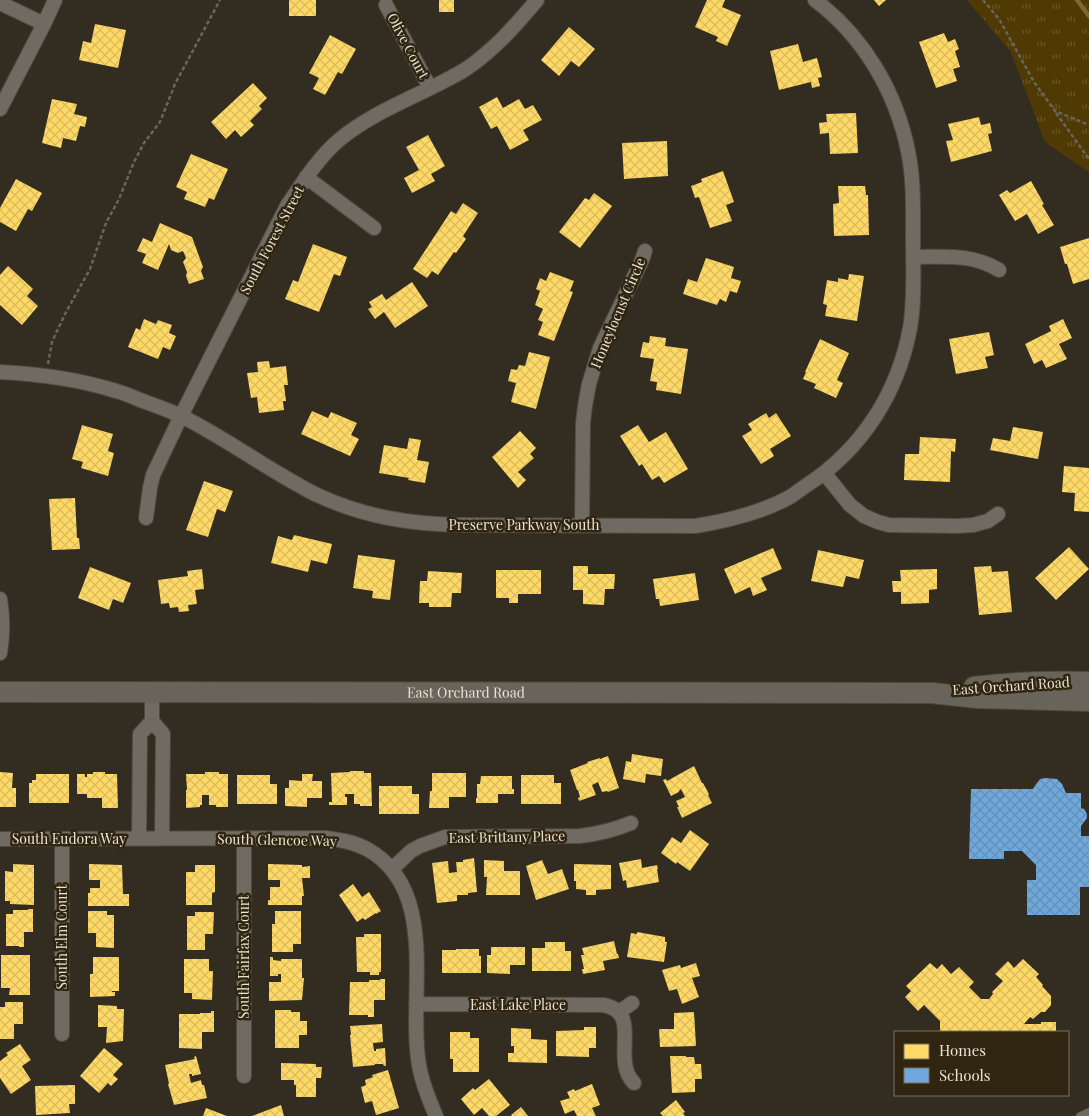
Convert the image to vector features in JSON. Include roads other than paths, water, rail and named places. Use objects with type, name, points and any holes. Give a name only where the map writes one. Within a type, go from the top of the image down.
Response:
[{"type":"street","points":[[0,109],[56,0]]},
{"type":"street","name":"South Forest Street","points":[[146,518],[148,495],[154,474],[181,416],[287,206],[306,177],[326,152],[340,139],[366,121],[465,69],[489,52],[508,34],[537,0]]},
{"type":"street","name":"Preserve Parkway South","points":[[0,372],[45,375],[117,391],[181,416],[311,492],[341,505],[384,518],[407,522],[434,524],[695,526],[716,523],[762,510],[789,498],[824,474],[851,448],[866,430],[880,408],[900,366],[910,326],[913,304],[914,197],[909,152],[903,130],[881,76],[862,48],[833,15],[815,0]]},
{"type":"street","points":[[0,3],[44,24]]},
{"type":"street","name":"Olive Court","points":[[386,5],[430,88]]},
{"type":"street","points":[[306,177],[374,228]]},
{"type":"street","name":"Honeylocust Circle","points":[[582,526],[583,424],[589,384],[600,348],[645,251]]},
{"type":"street","points":[[913,257],[979,260],[999,270]]},
{"type":"street","points":[[824,474],[850,505],[864,516],[890,525],[973,525],[988,521],[998,514]]},
{"type":"street","points":[[0,599],[2,630],[0,653]]},
{"type":"street","name":"East Orchard Road","points":[[932,693],[1014,683],[1049,681],[1089,682]]},
{"type":"street","name":"East Orchard Road","points":[[0,692],[932,693],[978,698],[1089,701]]},
{"type":"street","points":[[152,692],[152,721],[163,734],[162,839]]},
{"type":"street","points":[[139,839],[140,734],[152,721]]},
{"type":"street","name":"East Brittany Place","points":[[392,869],[411,851],[445,837],[580,836],[607,832],[631,823]]},
{"type":"street","name":"South Glencoe Way","points":[[139,839],[326,838],[341,840],[366,849],[379,857],[392,869],[404,888],[413,915],[416,948],[416,1028],[419,1066],[428,1099],[436,1116]]},
{"type":"street","name":"South Eudora Way","points":[[0,839],[139,839]]},
{"type":"street","name":"South Elm Court","points":[[62,839],[62,1034]]},
{"type":"street","name":"South Fairfax Court","points":[[244,839],[244,1076]]},
{"type":"street","points":[[632,1003],[619,1012],[623,1017],[624,1024],[624,1065],[629,1078],[634,1083]]},
{"type":"street","name":"East Lake Place","points":[[416,1004],[603,1005],[611,1006],[619,1012]]},
{"type":"lane","points":[[1080,1116],[1089,1112]]},
{"type":"waterway","points":[[1077,0],[1089,16]]}]
